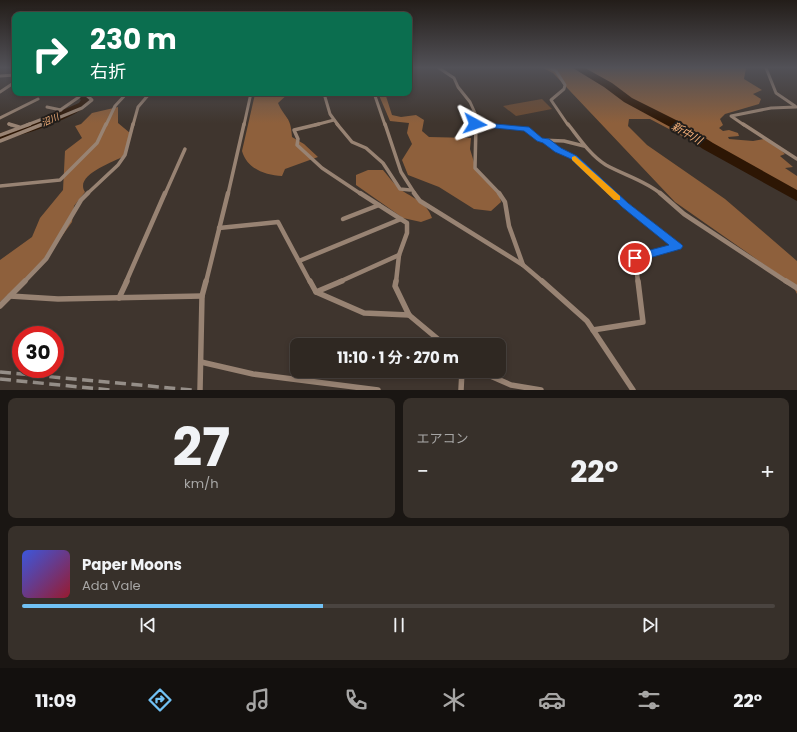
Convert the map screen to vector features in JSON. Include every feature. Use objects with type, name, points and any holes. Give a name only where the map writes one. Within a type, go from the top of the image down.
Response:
[{"type":"street","points":[[0,92],[9,86]]},
{"type":"street","points":[[457,86],[472,106],[475,124],[475,168],[500,194],[505,202],[508,226],[523,265]]},
{"type":"street","points":[[565,86],[564,89],[551,100],[554,106],[585,146],[605,164],[654,188],[684,214],[797,288]]},
{"type":"street","points":[[773,86],[776,93],[790,103],[797,105]]},
{"type":"street","points":[[0,135],[53,115],[79,97],[78,96]]},
{"type":"street","points":[[0,141],[82,108],[92,100],[87,96]]},
{"type":"street","points":[[0,186],[60,180],[97,143],[115,106],[124,96]]},
{"type":"street","points":[[0,306],[46,259],[81,200],[118,165],[125,155],[138,107],[147,96]]},
{"type":"street","points":[[200,390],[202,296],[250,96]]},
{"type":"street","points":[[326,96],[328,108],[334,120],[352,142],[366,148],[382,163],[400,189],[410,190]]},
{"type":"street","points":[[374,96],[383,116],[400,170],[410,190],[420,201],[523,265],[566,301],[587,321],[633,390]]},
{"type":"street","points":[[0,118],[38,99]]},
{"type":"street","points":[[797,105],[771,108],[731,116],[797,158]]},
{"type":"street","points":[[47,107],[61,110]]},
{"type":"street","points":[[334,120],[294,130],[298,139],[297,145],[330,175],[407,223],[407,233],[399,255],[395,286],[409,315],[437,338]]},
{"type":"street","points":[[8,124],[19,127]]},
{"type":"street","points":[[475,124],[526,129],[539,140],[564,141],[585,146]]},
{"type":"street","points":[[546,141],[558,150],[574,158],[625,205],[678,246],[635,258],[643,322],[593,330]]},
{"type":"street","points":[[120,298],[185,149]]},
{"type":"street","points":[[792,154],[797,154]]},
{"type":"street","points":[[343,219],[379,205]]},
{"type":"street","points":[[299,260],[401,219]]},
{"type":"street","points":[[219,228],[278,222],[316,292],[329,299],[364,312],[409,315]]},
{"type":"street","points":[[316,292],[399,255]]},
{"type":"street","points":[[10,296],[58,299],[202,296]]},
{"type":"street","points":[[201,363],[253,374],[378,390]]},
{"type":"street","points":[[461,390],[462,378]]},
{"type":"street","points":[[493,378],[512,387],[541,390]]},
{"type":"shaded area","points":[[565,86],[756,86],[762,90],[753,94],[761,99],[759,104],[725,114],[720,119],[723,125],[719,128],[723,131],[729,130],[738,133],[739,136],[728,137],[729,139],[753,141],[764,139],[776,145],[785,154],[780,156],[793,167],[785,168],[797,176],[797,200],[762,178],[650,119],[629,119],[628,126],[647,145],[725,199],[797,261],[797,294],[792,284],[675,202]]},
{"type":"shaded area","points":[[255,96],[286,96],[278,103],[289,121],[292,137],[304,144],[318,157],[285,169],[282,176],[269,174],[252,167],[244,157],[242,151]]},
{"type":"shaded area","points":[[379,96],[386,96],[392,115],[401,117],[416,115],[424,120],[422,131],[429,137],[471,138],[470,149],[476,169],[499,193],[501,202],[491,211],[474,209],[439,187],[408,175],[402,160],[412,144],[407,133],[409,123],[390,121]]},
{"type":"shaded area","points":[[542,99],[552,109],[516,116],[503,106]]},
{"type":"shaded area","points":[[118,107],[118,123],[130,133],[124,156],[103,166],[89,175],[83,186],[85,192],[74,206],[72,222],[41,265],[0,302],[0,260],[32,237],[40,218],[63,190],[65,151],[82,138],[75,126],[81,124],[92,113]]},
{"type":"shaded area","points":[[368,170],[383,170],[400,189],[423,204],[427,208],[432,218],[421,222],[403,218],[356,185],[356,175]]},
{"type":"waterway","name":"新中川","points":[[610,86],[628,100],[676,125],[708,146],[797,196]]},
{"type":"waterway","name":"沼川","points":[[0,137],[39,125],[83,105],[87,100],[82,96]]},
{"type":"railway","points":[[0,372],[192,390]]},
{"type":"railway","points":[[0,379],[110,390]]},
{"type":"slow traffic","points":[[575,159],[617,198]]},
{"type":"route","points":[[475,124],[522,128],[526,129],[539,140],[546,141],[558,150],[574,158],[625,205],[678,246],[635,258]]}]
